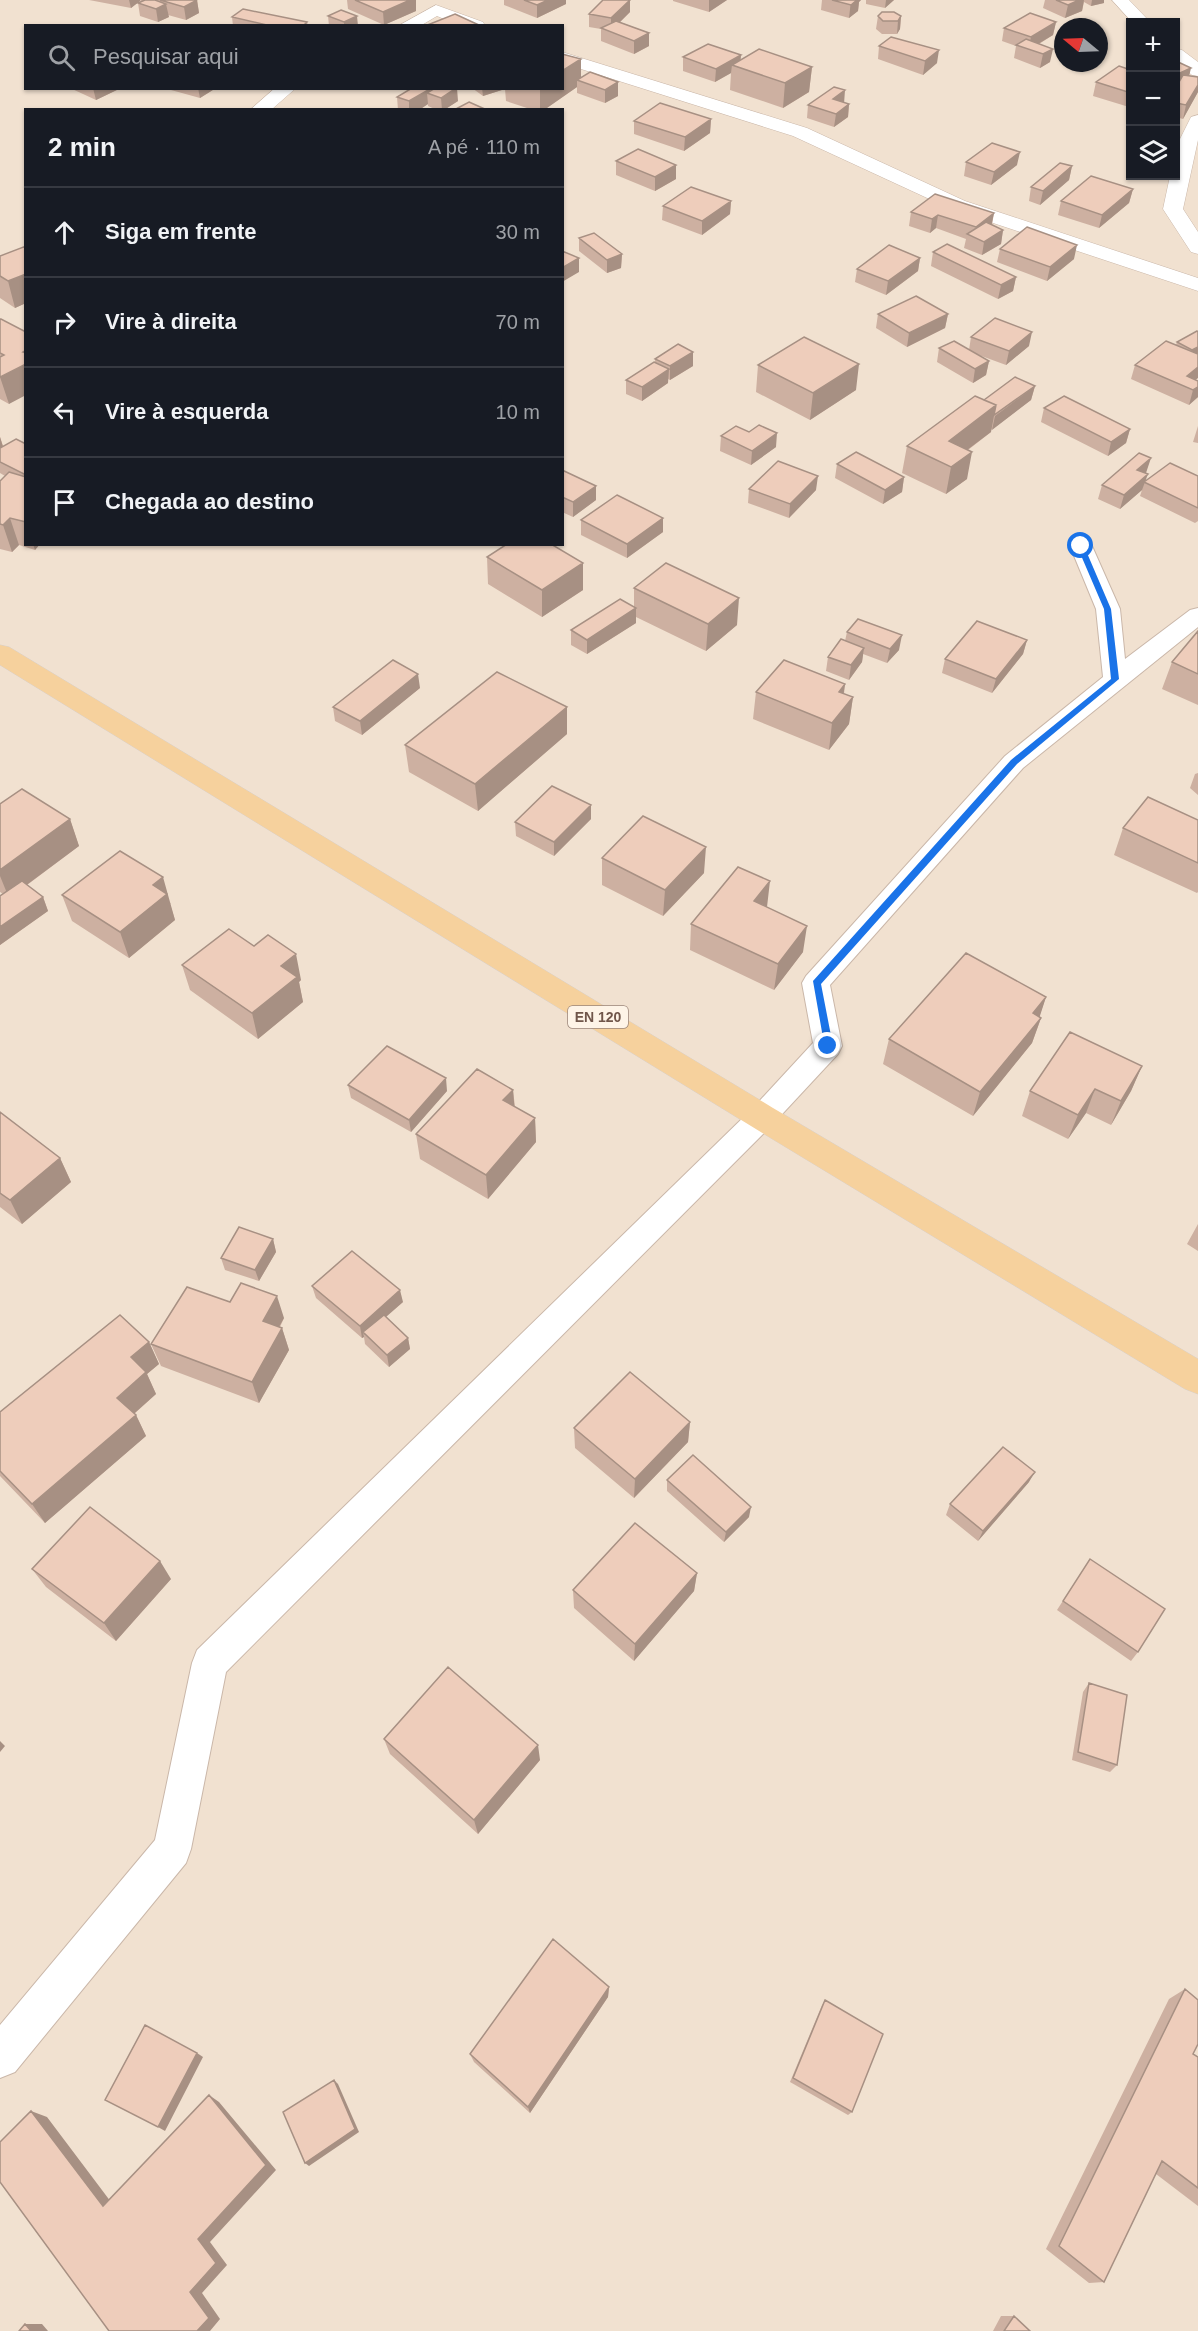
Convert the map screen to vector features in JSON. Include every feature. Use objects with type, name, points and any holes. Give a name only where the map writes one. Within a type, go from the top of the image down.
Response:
[{"type":"main road","name":"EN 120","points":[[0,653],[762,1117],[1198,1378]]},
{"type":"street","points":[[413,0],[472,24]]},
{"type":"street","points":[[1120,0],[1137,18]]},
{"type":"street","points":[[410,24],[436,10]]},
{"type":"street","points":[[1180,57],[1198,71]]},
{"type":"street","points":[[564,58],[800,132],[958,205],[1198,285]]},
{"type":"street","points":[[262,108],[284,90]]},
{"type":"street","points":[[1198,121],[1186,145],[1173,208],[1198,248]]},
{"type":"lane","points":[[1081,546],[1108,609],[1115,679]]},
{"type":"lane","points":[[0,2057],[172,1849],[210,1663],[762,1117],[828,1046],[816,983],[1014,762],[1115,679],[1198,615]]},
{"type":"shaded area","points":[[0,0],[1198,0],[1198,2331],[0,2331]]},
{"type":"building","points":[[155,0],[166,4],[156,9],[138,3]]},
{"type":"building","points":[[160,0],[197,0],[184,7]]},
{"type":"building","points":[[355,0],[410,0],[383,12]]},
{"type":"building","points":[[524,0],[548,0],[537,5]]},
{"type":"building","points":[[603,0],[630,0],[611,18],[589,14]]},
{"type":"building","points":[[832,0],[857,0],[851,5]]},
{"type":"building","points":[[1056,0],[1079,0],[1068,5]]},
{"type":"building","points":[[243,9],[307,22],[305,24],[262,24],[232,17]]},
{"type":"building","points":[[341,10],[357,16],[344,22],[328,16]]},
{"type":"building","points":[[882,12],[894,12],[901,16],[898,21],[883,21],[878,16]]},
{"type":"building","points":[[1030,13],[1054,21],[1031,37],[1004,28]]},
{"type":"building","points":[[455,14],[477,24],[430,24]]},
{"type":"building","points":[[616,21],[649,33],[634,41],[601,28]]},
{"type":"building","points":[[891,37],[939,50],[925,61],[879,46]]},
{"type":"building","points":[[1026,39],[1053,49],[1043,54],[1016,45]]},
{"type":"building","points":[[708,44],[741,55],[716,69],[683,57]]},
{"type":"building","points":[[759,49],[812,67],[785,83],[732,65]]},
{"type":"building","points":[[564,55],[581,59],[564,70]]},
{"type":"building","points":[[1180,63],[1191,68],[1180,73]]},
{"type":"building","points":[[1119,66],[1126,68],[1126,91],[1096,82]]},
{"type":"building","points":[[590,72],[618,82],[605,90],[577,80]]},
{"type":"building","points":[[1183,75],[1198,77],[1198,85],[1186,105],[1180,104],[1180,80]]},
{"type":"building","points":[[834,87],[845,90],[833,99],[849,104],[836,114],[808,105]]},
{"type":"building","points":[[409,90],[428,90],[409,101],[397,97]]},
{"type":"building","points":[[432,90],[453,90],[441,98],[427,93]]},
{"type":"building","points":[[469,102],[482,108],[458,108]]},
{"type":"building","points":[[660,103],[711,119],[685,137],[634,121]]},
{"type":"building","points":[[992,143],[1020,152],[994,172],[966,162]]},
{"type":"building","points":[[638,149],[676,165],[655,177],[616,161]]},
{"type":"building","points":[[1060,163],[1072,166],[1043,191],[1031,187]]},
{"type":"building","points":[[1091,176],[1133,189],[1102,215],[1061,201]]},
{"type":"building","points":[[691,187],[731,201],[702,221],[663,206]]},
{"type":"building","points":[[935,194],[994,213],[976,227],[938,215],[932,219],[911,212]]},
{"type":"building","points":[[986,222],[1003,230],[984,242],[967,234]]},
{"type":"building","points":[[1027,227],[1077,245],[1050,267],[1000,249]]},
{"type":"building","points":[[594,233],[622,254],[607,260],[579,238]]},
{"type":"building","points":[[947,244],[1016,277],[1001,285],[933,252]]},
{"type":"building","points":[[889,245],[920,258],[888,281],[857,269]]},
{"type":"building","points":[[24,247],[24,275],[8,281],[0,276],[0,256]]},
{"type":"building","points":[[564,252],[579,258],[564,267]]},
{"type":"building","points":[[916,296],[948,314],[909,333],[878,314]]},
{"type":"building","points":[[995,318],[1032,332],[1009,351],[971,337]]},
{"type":"building","points":[[0,319],[24,331],[24,365],[0,377],[0,357],[4,355],[0,353]]},
{"type":"building","points":[[1197,331],[1198,347],[1192,350],[1177,342]]},
{"type":"building","points":[[804,337],[859,364],[813,393],[758,365]]},
{"type":"building","points":[[954,341],[989,361],[975,369],[939,348]]},
{"type":"building","points":[[1166,341],[1198,354],[1198,367],[1187,376],[1198,381],[1198,387],[1193,390],[1135,365]]},
{"type":"building","points":[[678,344],[693,352],[670,366],[655,359]]},
{"type":"building","points":[[654,362],[669,369],[642,387],[626,380]]},
{"type":"building","points":[[1015,377],[1035,386],[994,415],[996,405],[984,400]]},
{"type":"building","points":[[975,396],[996,405],[949,441],[972,452],[951,467],[907,446]]},
{"type":"building","points":[[1064,396],[1130,429],[1111,442],[1044,408]]},
{"type":"building","points":[[759,425],[777,433],[752,451],[721,436],[736,426],[749,432]]},
{"type":"building","points":[[16,439],[24,443],[24,474],[0,462],[0,448]]},
{"type":"building","points":[[856,452],[904,477],[885,490],[837,464]]},
{"type":"building","points":[[1139,453],[1151,458],[1137,470],[1148,474],[1124,495],[1102,485]]},
{"type":"building","points":[[778,461],[818,476],[790,504],[749,489]]},
{"type":"building","points":[[1170,463],[1198,476],[1198,508],[1144,482]]},
{"type":"building","points":[[564,471],[596,486],[573,502],[564,498]]},
{"type":"building","points":[[9,472],[24,476],[24,522],[10,518],[3,525],[0,524],[0,481]]},
{"type":"building","points":[[617,495],[663,518],[627,544],[581,520]]},
{"type":"building","points":[[504,546],[554,546],[583,563],[542,590],[487,557]]},
{"type":"building","points":[[666,563],[739,598],[708,624],[634,588]]},
{"type":"building","points":[[620,599],[636,608],[587,640],[571,630]]},
{"type":"building","points":[[858,619],[902,635],[890,649],[847,632]]},
{"type":"building","points":[[977,621],[1027,640],[996,679],[945,659]]},
{"type":"building","points":[[1198,631],[1198,674],[1172,662]]},
{"type":"building","points":[[841,639],[864,648],[851,665],[828,657]]},
{"type":"building","points":[[393,660],[418,674],[360,721],[333,707]]},
{"type":"building","points":[[784,660],[845,684],[839,692],[853,697],[832,723],[756,692]]},
{"type":"building","points":[[497,672],[567,707],[475,784],[405,745]]},
{"type":"building","points":[[552,786],[591,805],[554,842],[515,822]]},
{"type":"building","points":[[22,789],[70,819],[0,870],[0,804]]},
{"type":"building","points":[[1148,797],[1198,820],[1198,863],[1123,828]]},
{"type":"building","points":[[643,816],[706,847],[665,890],[602,858]]},
{"type":"building","points":[[120,851],[163,877],[153,885],[167,894],[120,932],[62,895]]},
{"type":"building","points":[[738,867],[770,881],[754,901],[807,926],[778,964],[691,924]]},
{"type":"building","points":[[22,881],[43,897],[0,927],[0,896]]},
{"type":"building","points":[[229,929],[254,946],[268,935],[296,954],[281,966],[297,977],[252,1013],[182,965]]},
{"type":"building","points":[[966,953],[1046,997],[1033,1013],[1041,1018],[980,1092],[889,1039]]},
{"type":"building","points":[[1070,1032],[1142,1066],[1121,1101],[1095,1089],[1078,1115],[1030,1091]]},
{"type":"building","points":[[387,1046],[446,1078],[409,1120],[348,1085]]},
{"type":"building","points":[[477,1069],[513,1090],[503,1100],[535,1118],[486,1175],[416,1134]]},
{"type":"building","points":[[0,1112],[60,1158],[10,1200],[0,1193]]},
{"type":"building","points":[[239,1227],[273,1239],[255,1270],[221,1258]]},
{"type":"building","points":[[352,1251],[400,1290],[360,1326],[312,1286]]},
{"type":"building","points":[[241,1283],[277,1296],[263,1321],[282,1328],[252,1382],[151,1344],[187,1287],[230,1302]]},
{"type":"building","points":[[120,1315],[149,1342],[131,1357],[146,1372],[117,1398],[136,1415],[32,1504],[0,1471],[0,1412]]},
{"type":"building","points":[[384,1315],[408,1338],[387,1355],[363,1332]]},
{"type":"building","points":[[630,1372],[690,1422],[635,1479],[574,1428]]},
{"type":"building","points":[[1003,1447],[1035,1472],[983,1531],[950,1504]]},
{"type":"building","points":[[693,1455],[751,1507],[726,1532],[667,1480]]},
{"type":"building","points":[[90,1507],[160,1561],[104,1623],[32,1569]]},
{"type":"building","points":[[635,1523],[697,1573],[635,1644],[573,1590]]},
{"type":"building","points":[[1090,1559],[1165,1609],[1138,1652],[1063,1601]]},
{"type":"building","points":[[448,1667],[538,1745],[474,1820],[384,1739]]},
{"type":"building","points":[[1089,1683],[1127,1695],[1117,1765],[1078,1752]]},
{"type":"building","points":[[553,1939],[609,1987],[528,2107],[470,2054]]},
{"type":"building","points":[[1185,1989],[1198,2000],[1198,2044],[1193,2054],[1198,2057],[1198,2188],[1162,2161],[1104,2282],[1059,2246]]},
{"type":"building","points":[[825,2000],[883,2034],[852,2112],[793,2078]]},
{"type":"building","points":[[145,2025],[197,2053],[158,2127],[105,2100]]},
{"type":"building","points":[[334,2080],[355,2129],[305,2163],[283,2112]]},
{"type":"building","points":[[209,2095],[266,2165],[198,2239],[216,2263],[190,2292],[209,2318],[197,2331],[109,2331],[0,2182],[0,2142],[31,2111],[103,2206]]},
{"type":"building","points":[[1014,2316],[1030,2331],[1004,2331]]},
{"type":"building","points":[[25,2324],[31,2331],[19,2331]]},
{"type":"route","points":[[828,1046],[816,983],[1014,762],[1115,679],[1108,609],[1081,546]]}]
